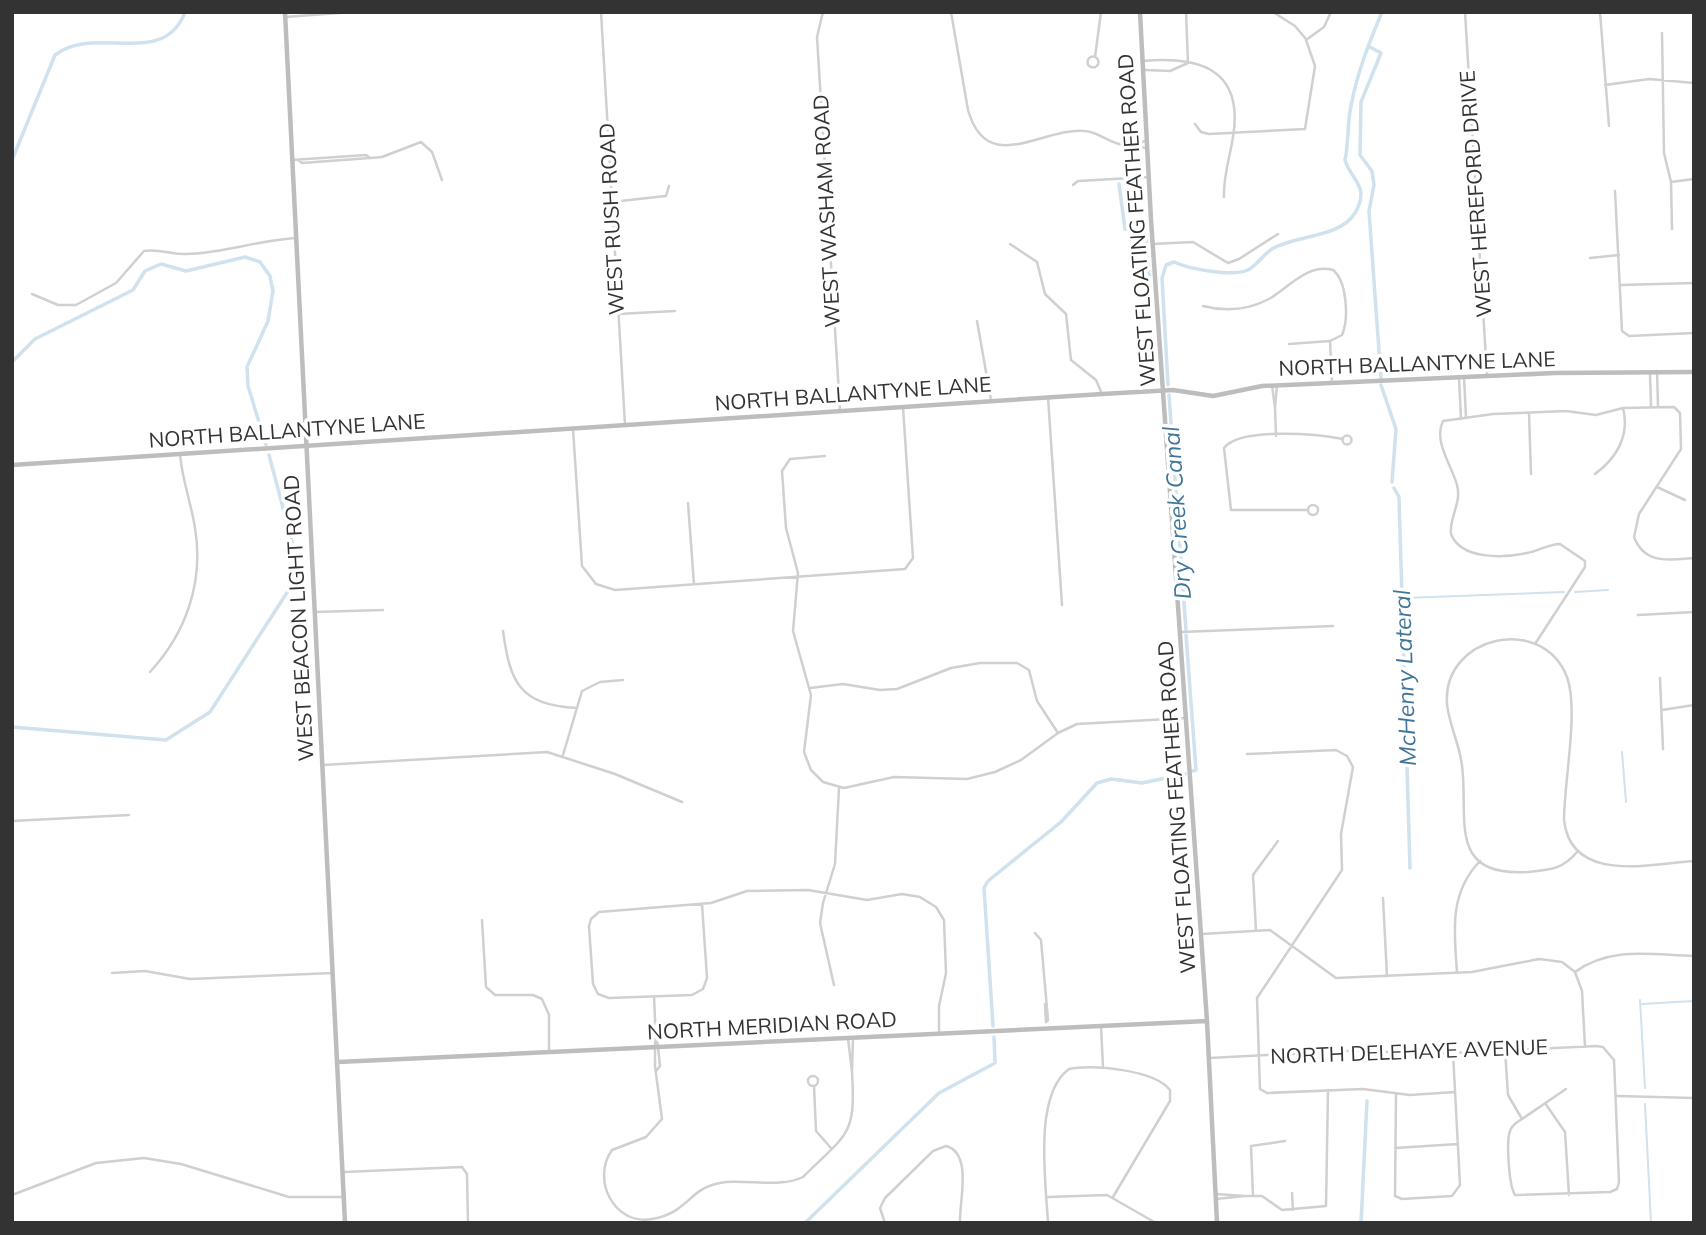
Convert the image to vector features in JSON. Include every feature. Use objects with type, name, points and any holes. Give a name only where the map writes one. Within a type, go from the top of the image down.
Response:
[{"type":"street","points":[[285,15],[353,12]]},
{"type":"street","name":"WEST RUSH ROAD","points":[[601,12],[625,425]]},
{"type":"street","name":"WEST WASHAM ROAD","points":[[823,12],[817,34],[840,411]]},
{"type":"street","points":[[891,12],[898,13]]},
{"type":"street","points":[[951,12],[968,110],[979,134],[1004,146],[1058,133],[1086,131],[1126,145],[1146,148]]},
{"type":"street","points":[[1095,57],[1101,12]]},
{"type":"street","name":"WEST FLOATING FEATHER ROAD","points":[[1140,12],[1152,244],[1202,934],[1217,1223]]},
{"type":"street","points":[[1186,12],[1188,63]]},
{"type":"street","points":[[1195,124],[1201,132],[1209,134],[1305,129],[1315,66],[1306,40],[1295,26],[1273,12]]},
{"type":"street","points":[[1306,40],[1324,27],[1331,12]]},
{"type":"street","name":"WEST HEREFORD DRIVE","points":[[1465,12],[1487,376]]},
{"type":"street","points":[[1600,12],[1609,126]]},
{"type":"street","name":"WEST BEACON LIGHT ROAD","points":[[285,15],[295,160],[296,238],[345,1223]]},
{"type":"street","points":[[1662,33],[1664,153],[1671,182],[1672,229]]},
{"type":"street","points":[[1143,61],[1164,58],[1188,63],[1214,71],[1226,81],[1235,102],[1234,133],[1224,197]]},
{"type":"street","points":[[1143,70],[1170,71],[1188,63]]},
{"type":"street","points":[[1605,85],[1638,79],[1694,83]]},
{"type":"street","points":[[1126,145],[1146,141]]},
{"type":"street","points":[[295,160],[302,163],[382,157],[421,142],[432,152],[442,180]]},
{"type":"street","points":[[1073,185],[1078,181],[1149,177]]},
{"type":"street","points":[[1671,182],[1694,178]]},
{"type":"street","points":[[611,202],[666,196],[668,186]]},
{"type":"street","points":[[1615,191],[1615,235],[1624,333],[1694,333]]},
{"type":"street","points":[[1152,244],[1193,242],[1228,263],[1278,234]]},
{"type":"street","points":[[32,293],[58,305],[76,305],[116,283],[144,251],[189,254],[267,239],[296,238]]},
{"type":"street","points":[[1010,244],[1034,258],[1040,265],[1045,294],[1066,314],[1071,360],[1096,380],[1102,394]]},
{"type":"street","points":[[1590,258],[1619,256]]},
{"type":"street","points":[[1203,306],[1222,309],[1246,307],[1270,298],[1296,278],[1321,270],[1333,270],[1342,284],[1345,324],[1342,335],[1329,341],[1289,344]]},
{"type":"street","points":[[1621,285],[1694,283]]},
{"type":"street","points":[[618,314],[675,311]]},
{"type":"street","points":[[977,321],[991,400]]},
{"type":"street","points":[[1329,341],[1332,383]]},
{"type":"street","points":[[1657,370],[1658,406]]},
{"type":"street","name":"NORTH BALLANTYNE LANE","points":[[12,465],[1163,390],[1227,395],[1274,385],[1657,370],[1694,372]]},
{"type":"street","points":[[1650,371],[1651,407]]},
{"type":"street","points":[[1462,377],[1466,418]]},
{"type":"street","points":[[1461,419],[1462,377]]},
{"type":"street","points":[[1274,385],[1276,436]]},
{"type":"street","points":[[1048,397],[1062,605]]},
{"type":"street","points":[[573,429],[581,560],[591,579],[600,586],[615,590],[909,567],[913,558],[903,407]]},
{"type":"street","points":[[1535,644],[1586,564],[1583,558],[1560,544],[1522,554],[1475,553],[1460,548],[1451,527],[1458,489],[1444,452],[1441,423],[1466,418],[1529,413],[1566,411],[1596,415],[1623,408],[1674,407],[1680,413],[1681,449],[1639,514],[1634,529],[1637,545],[1650,557],[1694,558]]},
{"type":"street","points":[[1595,474],[1608,464],[1622,442],[1627,422],[1623,408]]},
{"type":"street","points":[[1529,413],[1531,474]]},
{"type":"street","points":[[1308,510],[1231,510],[1223,454],[1228,442],[1238,437],[1312,433],[1343,439]]},
{"type":"street","points":[[150,672],[180,629],[196,580],[196,537],[183,484],[180,454]]},
{"type":"street","points":[[825,456],[790,459],[783,465],[786,528],[798,577],[793,631],[810,688],[806,759],[819,779],[839,788],[894,777],[943,781],[981,776],[1021,760],[1058,733],[1087,722],[1186,718]]},
{"type":"street","points":[[1657,487],[1685,500]]},
{"type":"street","points":[[688,503],[694,584]]},
{"type":"street","points":[[315,612],[383,610]]},
{"type":"street","points":[[1638,615],[1694,612]]},
{"type":"street","points":[[1181,632],[1333,626]]},
{"type":"street","points":[[503,631],[509,670],[520,688],[558,706],[577,708]]},
{"type":"street","points":[[1578,851],[1566,864],[1550,870],[1503,872],[1480,861],[1469,847],[1463,830],[1464,776],[1448,708],[1449,682],[1464,656],[1486,643],[1510,638],[1535,644],[1559,663],[1570,691],[1564,820],[1568,836],[1578,851],[1592,861],[1608,866],[1694,861]]},
{"type":"street","points":[[810,688],[843,684],[891,689],[965,665],[1017,663],[1029,670],[1037,701],[1058,733]]},
{"type":"street","points":[[1660,678],[1663,749]]},
{"type":"street","points":[[563,755],[579,695],[586,688],[600,682],[623,680]]},
{"type":"street","points":[[1662,710],[1694,705]]},
{"type":"street","points":[[1247,754],[1332,750],[1347,756],[1352,763],[1353,775],[1341,834],[1341,874],[1256,1002],[1262,1091],[1363,1089],[1396,1094],[1455,1092]]},
{"type":"street","points":[[323,765],[531,751],[563,755],[682,802]]},
{"type":"street","points":[[834,985],[821,930],[825,893],[835,864],[839,788]]},
{"type":"street","points":[[12,821],[129,815]]},
{"type":"street","points":[[1256,931],[1253,875],[1278,841]]},
{"type":"street","points":[[1457,973],[1453,928],[1457,899],[1467,876],[1480,861]]},
{"type":"street","points":[[702,904],[707,978],[703,989],[692,995],[609,998],[598,994],[593,984],[589,926],[594,915],[603,910],[702,904],[747,891],[825,893],[867,901],[911,894],[936,907],[944,920],[946,973],[939,1006],[939,1034]]},
{"type":"street","points":[[1383,898],[1387,975]]},
{"type":"street","points":[[482,920],[486,987],[495,995],[533,995],[546,1003],[549,1052]]},
{"type":"street","points":[[1202,934],[1274,932],[1336,978],[1457,973],[1539,959],[1562,962],[1575,972],[1582,986],[1585,1046]]},
{"type":"street","points":[[1035,933],[1041,940],[1046,1029]]},
{"type":"street","points":[[1575,972],[1594,959],[1607,955],[1694,956]]},
{"type":"street","points":[[112,972],[145,971],[190,979],[333,973]]},
{"type":"street","points":[[654,996],[662,1119],[646,1137],[620,1145],[608,1155],[604,1174],[609,1198],[619,1210],[634,1219],[658,1218],[678,1211],[699,1192],[713,1184],[800,1179],[847,1132],[852,1121],[851,1038]]},
{"type":"street","name":"NORTH MERIDIAN ROAD","points":[[338,1062],[1207,1021]]},
{"type":"street","points":[[1101,1026],[1103,1067]]},
{"type":"street","name":"NORTH DELEHAYE AVENUE","points":[[1209,1058],[1369,1050],[1414,1055],[1585,1046],[1608,1049],[1614,1060],[1616,1096]]},
{"type":"street","points":[[1505,1050],[1508,1095],[1522,1119]]},
{"type":"street","points":[[1396,1094],[1394,1191],[1397,1198],[1449,1197],[1457,1193],[1460,1185],[1453,1053]]},
{"type":"street","points":[[1048,1223],[1044,1122],[1060,1077],[1069,1069],[1103,1067],[1160,1082],[1170,1090],[1171,1101],[1113,1197]]},
{"type":"street","points":[[814,1086],[816,1131],[831,1148]]},
{"type":"street","points":[[1566,1089],[1512,1126],[1509,1136],[1511,1187],[1515,1195],[1569,1195],[1610,1192],[1617,1189],[1616,1096],[1694,1098]]},
{"type":"street","points":[[1216,1196],[1262,1196],[1282,1210],[1326,1206],[1328,1090]]},
{"type":"street","points":[[1545,1103],[1565,1132],[1569,1195]]},
{"type":"street","points":[[1253,1196],[1252,1144],[1286,1141]]},
{"type":"street","points":[[1395,1148],[1458,1144]]},
{"type":"street","points":[[885,1223],[880,1214],[885,1198],[941,1146],[954,1149],[961,1159],[960,1223]]},
{"type":"street","points":[[12,1195],[96,1163],[144,1158],[181,1164],[289,1197],[342,1197]]},
{"type":"street","points":[[341,1172],[462,1167],[467,1174],[468,1223]]},
{"type":"street","points":[[1292,1193],[1293,1210]]},
{"type":"street","points":[[1046,1197],[1113,1197],[1156,1223]]},
{"type":"waterway","points":[[12,160],[55,55],[71,47],[89,43],[145,42],[161,38],[175,29],[185,12]]},
{"type":"waterway","name":"Dry Creek Canal","points":[[1168,385],[1162,278],[1166,265],[1174,262],[1200,269],[1241,272],[1248,270],[1272,249],[1328,232],[1348,221],[1355,213],[1361,196],[1360,189],[1345,160],[1350,113],[1360,70],[1382,12]]},
{"type":"waterway","name":"McHenry Lateral","points":[[1368,46],[1381,53],[1361,102],[1360,155],[1372,171],[1374,185],[1369,211],[1381,379]]},
{"type":"waterway","points":[[1119,184],[1125,229],[1142,232],[1146,238],[1149,276]]},
{"type":"waterway","points":[[12,362],[35,339],[133,290],[145,271],[161,264],[186,271],[245,257],[260,262],[270,276],[273,291],[268,321],[247,367],[248,386],[266,445]]},
{"type":"waterway","name":"McHenry Lateral","points":[[1381,385],[1396,429],[1392,482]]},
{"type":"waterway","name":"Dry Creek Canal","points":[[1169,395],[1186,630]]},
{"type":"waterway","points":[[12,727],[166,740],[210,712],[290,588],[296,567],[294,549],[269,455]]},
{"type":"waterway","name":"McHenry Lateral","points":[[1394,488],[1399,497],[1410,868]]},
{"type":"waterway","points":[[1575,592],[1608,590]]},
{"type":"waterway","points":[[1403,598],[1564,592]]},
{"type":"waterway","name":"Dry Creek Canal","points":[[1186,635],[1196,770],[1193,771]]},
{"type":"waterway","points":[[1622,752],[1626,802]]},
{"type":"waterway","name":"Dry Creek Canal","points":[[993,1026],[984,888],[988,881],[1061,822],[1097,783],[1111,779],[1142,783],[1185,774]]},
{"type":"waterway","points":[[1640,1000],[1645,1088]]},
{"type":"waterway","points":[[1642,1004],[1694,1001]]},
{"type":"waterway","name":"Dry Creek Canal","points":[[805,1223],[939,1093],[995,1063],[994,1037]]},
{"type":"waterway","name":"McHenry Lateral","points":[[1361,1223],[1367,1101]]},
{"type":"waterway","points":[[1645,1104],[1651,1223]]}]
